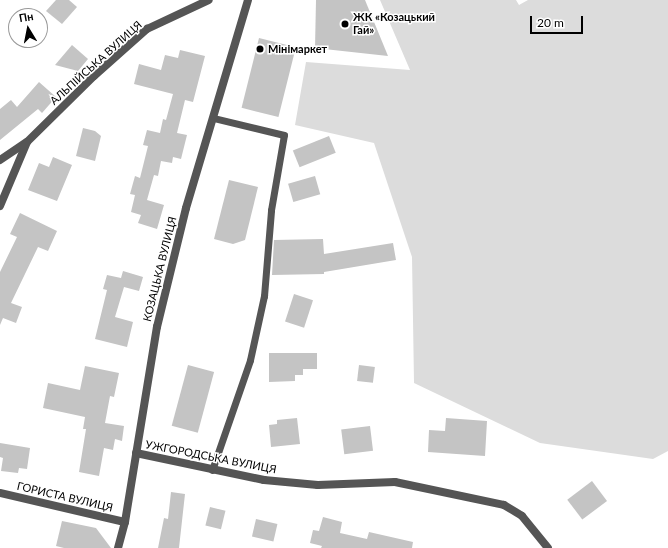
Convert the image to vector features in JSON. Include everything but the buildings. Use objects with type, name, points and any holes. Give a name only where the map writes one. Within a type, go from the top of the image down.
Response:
[{"type":"street","name":"АЛЬПІЙСЬКА ВУЛИЦЯ","points":[[0,160],[27,142],[94,76],[147,29],[198,2],[209,0]]},
{"type":"street","name":"КОЗАЦЬКА ВУЛИЦЯ","points":[[118,548],[125,522],[157,327],[186,208],[248,0]]},
{"type":"street","name":"АЛЬПІЙСЬКА ВУЛИЦЯ","points":[[0,206],[27,142]]},
{"type":"street","name":"УЖГОРОДСЬКА ВУЛИЦЯ","points":[[136,453],[264,480],[318,485],[395,482],[504,505],[522,516],[548,548]]},
{"type":"street","name":"ГОРИСТА ВУЛИЦЯ","points":[[0,493],[125,522]]},
{"type":"lane","points":[[212,470],[250,360],[264,296],[271,210],[284,135],[213,118]]},
{"type":"shaded area","points":[[380,0],[516,0],[519,5],[528,0],[668,0],[668,451],[653,459],[540,443],[414,383],[412,257],[374,143],[295,125],[306,62],[410,70]]},
{"type":"place","name":"ЖК «Козацький Гай»","points":[[345,24]]},
{"type":"place","name":"Мінімаркет","points":[[260,49]]}]
